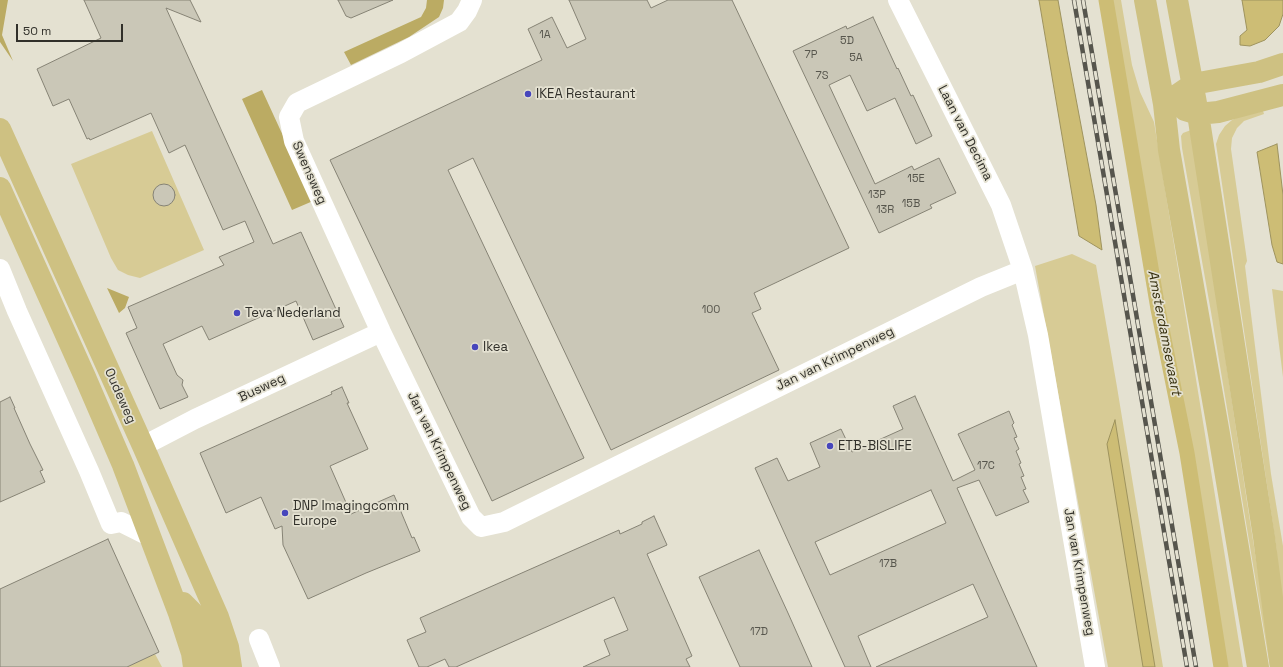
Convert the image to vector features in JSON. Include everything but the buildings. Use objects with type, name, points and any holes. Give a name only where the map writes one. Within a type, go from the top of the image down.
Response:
[{"type":"main road","points":[[1145,0],[1164,104],[1169,150],[1258,667]]},
{"type":"main road","points":[[1177,0],[1198,114],[1264,537],[1281,667]]},
{"type":"main road","points":[[1164,104],[1193,84],[1259,72],[1283,64]]},
{"type":"main road","points":[[1164,104],[1198,114],[1218,112],[1283,95]]},
{"type":"main road","name":"Oudeweg","points":[[0,129],[218,616],[228,647],[232,667]]},
{"type":"main road","name":"Oudeweg","points":[[0,188],[5,216],[118,452],[179,613],[192,653],[194,667]]},
{"type":"main road","name":"Oudeweg","points":[[170,592],[188,608],[195,617],[205,639],[211,667]]},
{"type":"street","name":"Laan van Decima","points":[[898,0],[1001,205],[1022,270]]},
{"type":"street","name":"Swensweg","points":[[381,332],[294,141],[290,117],[297,103],[401,53],[459,22],[468,4]]},
{"type":"street","points":[[0,269],[111,524],[121,522],[149,536]]},
{"type":"street","name":"Jan van Krimpenweg","points":[[381,332],[470,517],[481,527],[504,522],[981,287],[1022,270],[1038,335],[1095,667]]},
{"type":"street","name":"Busweg","points":[[143,446],[381,332]]},
{"type":"street","points":[[259,639],[270,667]]},
{"type":"shaded area","points":[[0,0],[8,0],[2,35],[13,61],[0,42]]},
{"type":"shaded area","points":[[427,0],[444,0],[443,8],[439,17],[409,37],[351,65],[344,52],[421,17],[426,8]]},
{"type":"shaded area","points":[[1039,0],[1058,0],[1096,205],[1102,250],[1079,236]]},
{"type":"shaded area","points":[[1110,0],[1121,0],[1132,65],[1140,92],[1154,122],[1243,667],[1225,667]]},
{"type":"shaded area","points":[[1242,0],[1283,0],[1283,14],[1279,26],[1265,40],[1250,46],[1240,45],[1240,36],[1247,30]]},
{"type":"shaded area","points":[[262,90],[313,201],[292,210],[242,99]]},
{"type":"shaded area","points":[[1263,111],[1264,114],[1244,121],[1237,128],[1232,138],[1231,149],[1247,261],[1245,266],[1271,474],[1283,546],[1283,627],[1276,545],[1216,144],[1219,135],[1225,126],[1232,120],[1238,117]]},
{"type":"shaded area","points":[[1191,130],[1273,667],[1270,667],[1182,148],[1181,136],[1183,133]]},
{"type":"shaded area","points":[[152,131],[204,250],[140,278],[128,275],[118,270],[111,258],[71,164]]},
{"type":"shaded area","points":[[1277,144],[1283,195],[1283,264],[1277,262],[1272,245],[1257,152]]},
{"type":"shaded area","points":[[1072,254],[1096,265],[1163,667],[1108,667],[1035,266]]},
{"type":"shaded area","points":[[107,288],[129,297],[125,308],[119,313]]},
{"type":"shaded area","points":[[1272,289],[1283,291],[1283,377]]},
{"type":"shaded area","points":[[1115,420],[1155,667],[1143,667],[1107,444]]},
{"type":"shaded area","points":[[155,654],[162,667],[126,667]]},
{"type":"waterway","name":"Amsterdamsevaart","points":[[1106,0],[1158,309],[1187,453],[1221,667]]},
{"type":"railway","points":[[1074,0],[1187,667]]},
{"type":"railway","points":[[1083,0],[1196,667]]},
{"type":"place","name":"IKEA Restaurant","points":[[528,94]]},
{"type":"place","name":"Teva Nederland","points":[[237,313]]},
{"type":"place","name":"Ikea","points":[[475,347]]},
{"type":"place","name":"ETB-BISLIFE","points":[[830,446]]},
{"type":"place","name":"DNP Imagingcomm Europe","points":[[285,513]]}]
